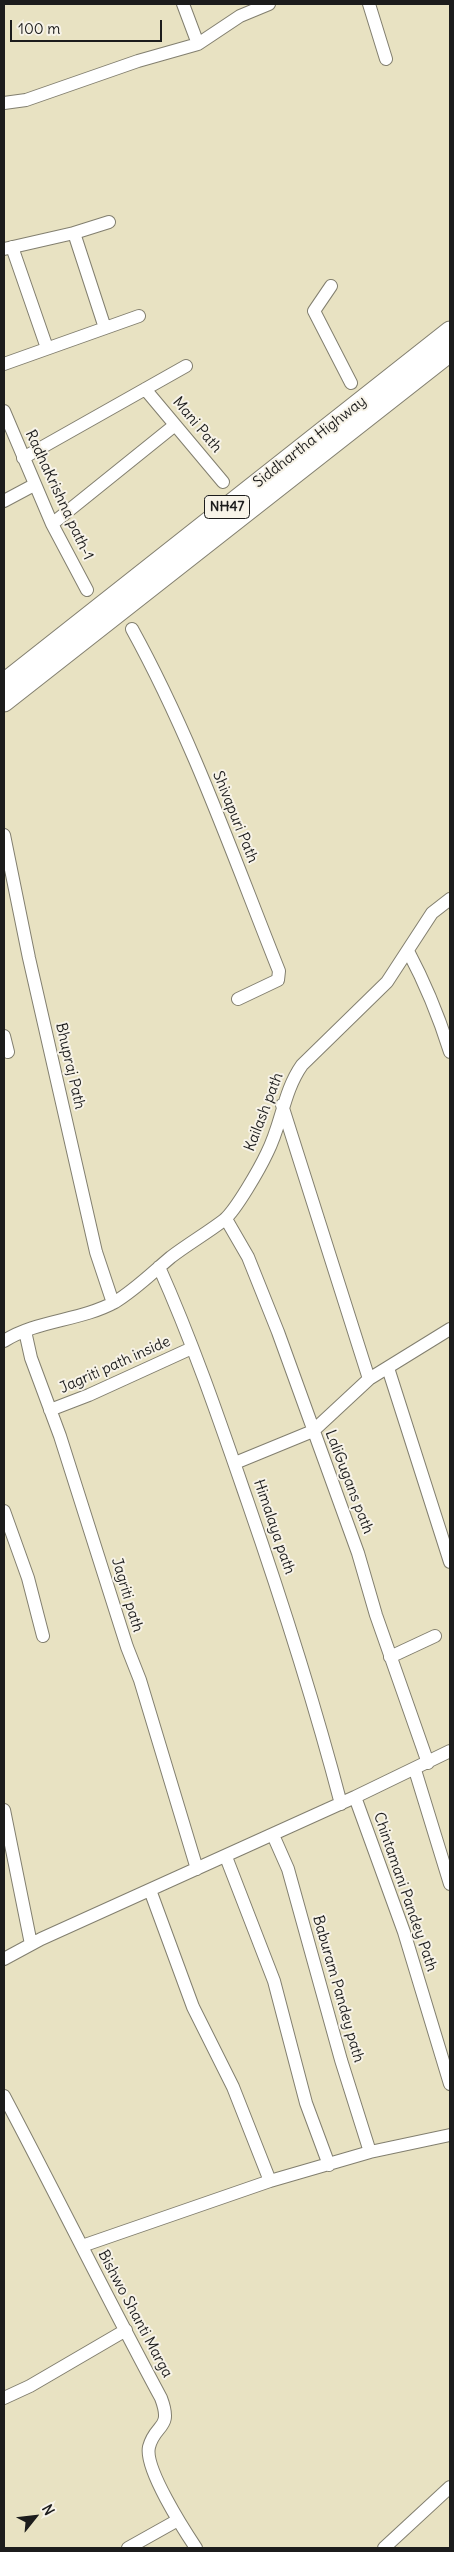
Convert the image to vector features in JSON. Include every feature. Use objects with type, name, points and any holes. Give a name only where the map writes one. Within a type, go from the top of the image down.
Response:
[{"type":"highway","name":"Siddhartha Highway","points":[[4,683],[450,331]]},
{"type":"highway","name":"Siddhartha Highway","points":[[4,702],[450,352]]},
{"type":"street","points":[[184,4],[198,44]]},
{"type":"street","points":[[4,103],[26,100],[138,61],[198,44],[240,16],[269,4]]},
{"type":"street","points":[[369,4],[386,59]]},
{"type":"street","points":[[47,348],[8,248],[74,233],[109,222]]},
{"type":"street","points":[[74,233],[105,328]]},
{"type":"street","points":[[331,286],[314,308],[314,311],[351,383]]},
{"type":"street","points":[[4,364],[139,316]]},
{"type":"street","points":[[23,458],[186,366]]},
{"type":"street","name":"Mani Path","points":[[146,389],[223,482]]},
{"type":"street","name":"RadhaKrishna path-1","points":[[4,412],[34,485],[86,590]]},
{"type":"street","points":[[52,524],[175,425]]},
{"type":"street","points":[[4,501],[34,485]]},
{"type":"street","name":"Shivapuri Path","points":[[132,629],[160,681],[188,743],[279,971],[278,980],[238,999]]},
{"type":"street","name":"Bhupraj Path","points":[[4,835],[29,958],[96,1252],[113,1303]]},
{"type":"street","name":"Kailash path","points":[[4,1341],[25,1331],[85,1314],[113,1303],[226,1219],[267,1153],[277,1132],[282,1105],[291,1080],[302,1065],[387,982],[432,913],[450,900]]},
{"type":"street","points":[[408,951],[441,1023],[450,1052]]},
{"type":"street","points":[[4,1036],[8,1052]]},
{"type":"street","points":[[282,1105],[369,1379]]},
{"type":"street","name":"LaliGugans path","points":[[226,1219],[254,1272],[278,1332],[358,1553],[390,1657],[428,1763]]},
{"type":"street","name":"Himalaya path","points":[[159,1267],[235,1462],[298,1652],[341,1804]]},
{"type":"street","points":[[235,1462],[313,1431],[369,1379],[450,1329]]},
{"type":"street","name":"Jagriti path","points":[[25,1331],[31,1358],[50,1410],[127,1647],[140,1680],[197,1869]]},
{"type":"street","name":"Jagriti path inside","points":[[50,1410],[89,1395],[192,1348]]},
{"type":"street","points":[[388,1368],[450,1562]]},
{"type":"street","points":[[4,1512],[28,1578],[43,1636]]},
{"type":"street","points":[[390,1657],[435,1636]]},
{"type":"street","points":[[4,1959],[31,1944],[226,1857],[450,1752]]},
{"type":"street","points":[[415,1770],[450,1884]]},
{"type":"street","name":"Chintamani Pandey Path","points":[[355,1797],[404,1932],[450,2084]]},
{"type":"street","points":[[4,1810],[31,1944]]},
{"type":"street","name":"Baburam Pandey path","points":[[273,1835],[288,1870],[340,2060],[370,2152]]},
{"type":"street","points":[[226,1857],[274,1981],[306,2103],[329,2165]]},
{"type":"street","points":[[150,1890],[193,2007],[233,2087],[270,2181]]},
{"type":"street","name":"Bishwo Shanti Marga","points":[[4,2096],[166,2411],[165,2423],[149,2448],[152,2466],[178,2520],[196,2548]]},
{"type":"street","points":[[82,2246],[270,2181],[370,2152],[450,2135]]},
{"type":"street","points":[[4,2398],[30,2386],[126,2330]]},
{"type":"street","points":[[384,2548],[450,2487]]},
{"type":"street","points":[[128,2548],[178,2520]]}]
